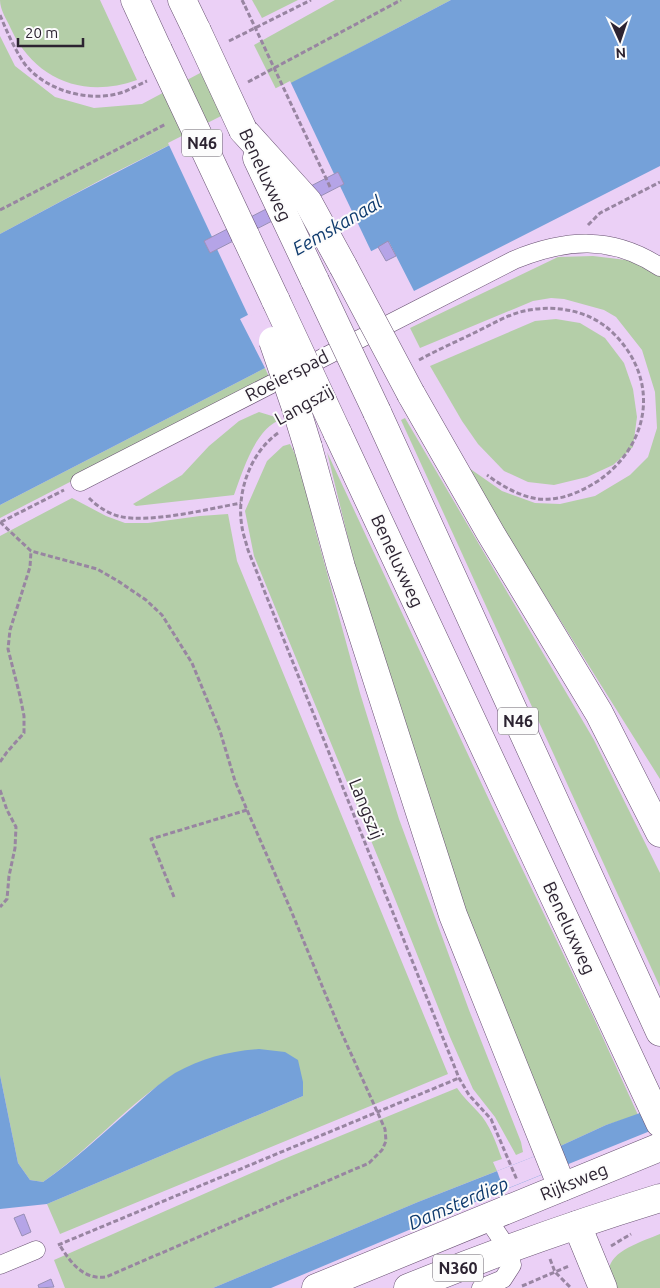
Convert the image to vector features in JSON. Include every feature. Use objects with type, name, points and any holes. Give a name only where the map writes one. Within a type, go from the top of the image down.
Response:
[{"type":"main road","name":"Beneluxweg","points":[[135,0],[660,1123]]},
{"type":"main road","name":"Beneluxweg","points":[[182,0],[377,412],[660,1032]]},
{"type":"main road","name":"N46","points":[[243,130],[308,202],[411,394],[491,534],[599,713],[660,834]]},
{"type":"main road","name":"N46","points":[[269,284],[273,341],[308,447],[341,567],[450,906],[604,1288]]},
{"type":"main road","name":"N46","points":[[623,759],[660,798]]},
{"type":"main road","name":"Rijksweg","points":[[316,1288],[488,1218],[555,1169],[660,1147]]},
{"type":"main road","name":"N360","points":[[408,1288],[577,1224],[660,1198]]},
{"type":"street","name":"Roeierspad","points":[[80,482],[514,260],[547,248],[579,242],[600,244],[620,249],[640,256],[660,267]]},
{"type":"street","points":[[481,1288],[503,1279],[512,1265],[508,1250],[488,1218]]},
{"type":"street","points":[[0,1265],[36,1250]]},
{"type":"path","points":[[242,0],[331,189]]},
{"type":"path","points":[[0,15],[9,37]]},
{"type":"path","points":[[579,242],[586,227],[600,213],[660,182]]},
{"type":"path","points":[[417,361],[509,316],[527,310],[545,308],[563,309],[594,319],[607,326],[629,352],[641,374],[644,406],[640,426],[633,445],[607,474],[576,493],[551,499],[538,499],[517,493],[496,482],[483,471]]},
{"type":"path","name":"Langszij","points":[[278,433],[255,459],[246,478],[241,503],[242,526],[248,550],[460,1078],[490,1120],[519,1184]]},
{"type":"path","points":[[59,1244],[79,1270],[92,1277],[106,1277],[369,1163],[382,1150],[386,1140],[385,1129],[378,1110],[338,1026],[235,781],[220,732],[192,663],[162,615],[146,600],[97,569],[31,551],[0,522],[80,482],[88,496],[99,507],[119,516],[164,516],[241,503]]},
{"type":"path","points":[[0,762],[24,733],[24,716],[8,649],[10,630],[30,567],[31,551]]},
{"type":"path","points":[[0,790],[7,810],[16,827],[15,848],[6,899],[0,907]]},
{"type":"path","points":[[174,897],[151,838],[247,810]]},
{"type":"path","points":[[36,1250],[59,1244],[378,1110],[460,1078]]},
{"type":"path","points":[[517,1288],[555,1272]]},
{"type":"green space","points":[[0,0],[100,0],[137,80],[98,87],[80,86],[63,81],[47,73],[21,47],[4,15]]},
{"type":"green space","points":[[252,0],[298,0],[262,18]]},
{"type":"green space","points":[[335,0],[451,0],[277,91],[254,45]]},
{"type":"green space","points":[[0,36],[15,66],[55,97],[94,108],[142,104],[217,64],[239,110],[108,176],[0,234]]},
{"type":"green space","points":[[593,256],[643,262],[660,273],[660,779],[530,572],[479,497],[469,468],[502,491],[535,503],[560,504],[595,496],[630,475],[648,457],[657,428],[655,392],[642,350],[616,317],[604,310],[564,299],[551,298],[533,301],[420,348],[410,328],[558,257]]},
{"type":"green space","points":[[556,319],[580,323],[605,338],[624,363],[633,389],[637,417],[633,447],[613,465],[587,477],[554,485],[528,482],[504,471],[478,444],[462,421],[430,366],[535,321]]},
{"type":"green space","points":[[265,368],[270,379],[0,518],[0,505]]},
{"type":"green space","points":[[259,412],[282,419],[264,431],[257,441],[251,451],[234,495],[136,506],[133,504],[182,475],[209,446],[239,421]]},
{"type":"green space","points":[[405,418],[594,740],[660,873],[660,987],[401,420]]},
{"type":"green space","points":[[290,444],[301,466],[315,529],[360,693],[399,819],[469,1010],[521,1142],[523,1152],[516,1155],[495,1117],[473,1089],[450,1037],[254,556],[245,511],[267,461],[283,446]]},
{"type":"green space","points":[[327,452],[638,1115],[606,1125],[556,1148],[473,945],[356,571]]},
{"type":"green space","points":[[72,498],[106,516],[125,523],[148,523],[228,514],[237,561],[448,1074],[60,1234],[47,1204],[303,1096],[205,1060],[177,1073],[156,1087],[43,1182],[30,1180],[18,1163],[0,1075],[0,536]]},
{"type":"green space","points":[[457,1088],[486,1122],[492,1134],[502,1159],[493,1162],[497,1171],[213,1288],[65,1288],[54,1260],[279,1161]]},
{"type":"green space","points":[[660,1234],[660,1288],[612,1288],[609,1272],[614,1258],[628,1248]]},
{"type":"water","name":"Eemskanaal","points":[[451,0],[660,0],[660,166],[414,291],[389,242],[240,319],[265,368],[0,505],[0,234]],"holes":[[[338,172],[344,184],[210,253],[204,241]]]},
{"type":"water","points":[[259,1049],[285,1052],[298,1060],[303,1082],[303,1096],[47,1204],[0,1209],[0,1075],[18,1163],[30,1180],[43,1182],[77,1156],[152,1090],[175,1073],[195,1063],[216,1056],[237,1051]]},
{"type":"water","name":"Damsterdiep","points":[[660,1106],[660,1127],[271,1288],[213,1288],[418,1202],[556,1148],[606,1125]]},
{"type":"pier","points":[[290,81],[335,176],[213,239],[168,143]]},
{"type":"pier","points":[[339,184],[372,253],[249,317],[216,247]]},
{"type":"pier","points":[[556,1148],[563,1166],[504,1190],[497,1171]]},
{"type":"building","points":[[338,172],[344,184],[210,253],[204,241]]},
{"type":"building","points":[[388,241],[396,256],[386,261],[378,247]]},
{"type":"building","points":[[24,1214],[31,1232],[22,1236],[14,1218]]},
{"type":"building","points":[[51,1279],[54,1287],[39,1288],[38,1285]]}]
